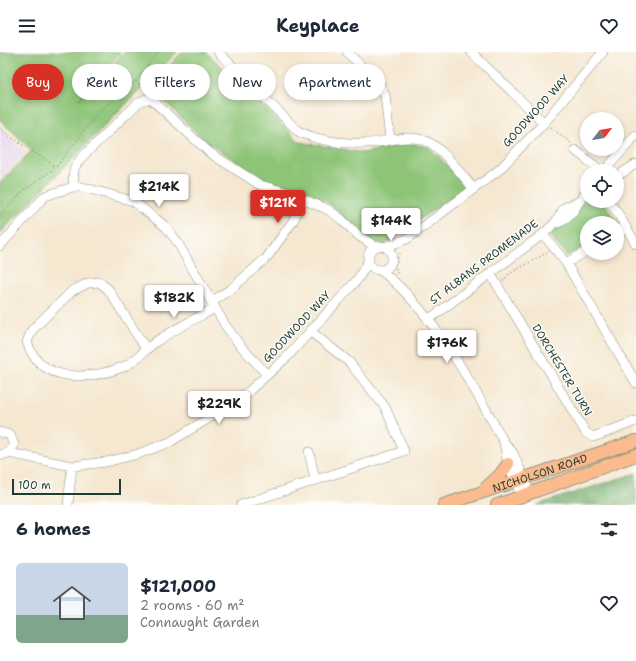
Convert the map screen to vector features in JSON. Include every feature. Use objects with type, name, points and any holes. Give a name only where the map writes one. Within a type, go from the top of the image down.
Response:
[{"type":"main road","name":"NICHOLSON ROAD","points":[[444,505],[636,441]]},
{"type":"main road","name":"NICHOLSON ROAD","points":[[497,505],[636,455]]},
{"type":"main road","points":[[480,493],[494,482],[508,464]]},
{"type":"street","points":[[218,52],[298,131],[308,136],[337,142],[367,143],[411,138],[431,143],[474,189]]},
{"type":"street","points":[[347,52],[380,85],[386,95],[390,140]]},
{"type":"street","name":"GOODWOOD WAY","points":[[358,279],[378,269],[387,267],[407,239],[499,170],[545,122],[603,52]]},
{"type":"street","points":[[475,53],[545,122]]},
{"type":"street","points":[[73,187],[74,169],[80,160],[142,100]]},
{"type":"street","points":[[154,100],[206,150],[242,174],[260,185],[303,199],[327,209],[341,219],[359,236],[391,253],[391,260],[398,280],[458,362],[504,442],[513,453],[525,494]]},
{"type":"street","points":[[610,164],[636,135]]},
{"type":"street","points":[[575,150],[592,164]]},
{"type":"street","points":[[624,171],[636,164]]},
{"type":"street","points":[[0,246],[45,196],[73,187],[82,187],[133,201],[144,208],[166,227],[176,240],[213,305],[239,344],[267,375]]},
{"type":"street","points":[[146,349],[108,288],[99,282],[88,283],[72,291],[32,330],[27,342],[31,354],[52,372],[62,376],[95,375],[124,366],[146,349],[155,342],[213,305],[266,258],[293,221],[303,199]]},
{"type":"street","name":"ST ALBANS PROMENADE","points":[[428,320],[543,234],[555,223],[564,208],[580,199]]},
{"type":"street","points":[[613,208],[636,244]]},
{"type":"street","points":[[543,234],[566,263],[636,383]]},
{"type":"street","points":[[359,236],[371,265],[398,280]]},
{"type":"street","name":"GOODWOOD WAY","points":[[4,456],[32,457],[72,466],[106,462],[138,454],[170,442],[249,391],[287,357],[358,279],[369,258],[380,247],[407,239]]},
{"type":"street","points":[[566,263],[580,254]]},
{"type":"street","name":"DORCHESTER TURN","points":[[490,273],[586,433],[593,436],[636,421]]},
{"type":"street","points":[[241,505],[404,451],[385,407],[349,362],[310,331]]},
{"type":"street","name":"GOODWOOD WAY","points":[[0,432],[10,435],[14,441],[32,457]]},
{"type":"street","points":[[4,456],[13,449],[14,441]]},
{"type":"street","points":[[504,442],[508,464],[520,480]]},
{"type":"street","points":[[309,452],[315,480]]},
{"type":"street","points":[[68,505],[72,466]]},
{"type":"path","points":[[0,216],[23,191],[56,167],[101,109],[136,81],[158,52]]},
{"type":"path","points":[[136,81],[140,84]]},
{"type":"path","points":[[545,122],[575,147],[575,150]]},
{"type":"path","points":[[0,128],[10,138],[56,167]]},
{"type":"path","points":[[497,285],[509,274],[555,248]]},
{"type":"path","points":[[398,250],[400,253],[395,265],[398,280]]},
{"type":"shaded area","points":[[0,128],[25,153],[0,179]]},
{"type":"green space","points":[[0,52],[120,52],[110,64],[72,64],[72,100],[130,100],[0,233],[0,183],[32,150],[0,120]]},
{"type":"green space","points":[[124,52],[177,52],[165,64],[140,64],[140,90],[132,98],[132,64],[113,64]]},
{"type":"green space","points":[[182,52],[206,52],[219,64],[218,100],[256,100],[300,142],[364,153],[407,143],[429,147],[467,186],[379,248],[326,201],[264,180],[203,139],[163,100],[210,100],[210,64],[171,64]]},
{"type":"green space","points":[[580,204],[580,208],[607,208],[613,216],[580,216],[580,249],[567,256],[549,235],[558,227],[571,221],[578,211]]},
{"type":"green space","points":[[636,473],[636,505],[537,505],[545,502]]}]
